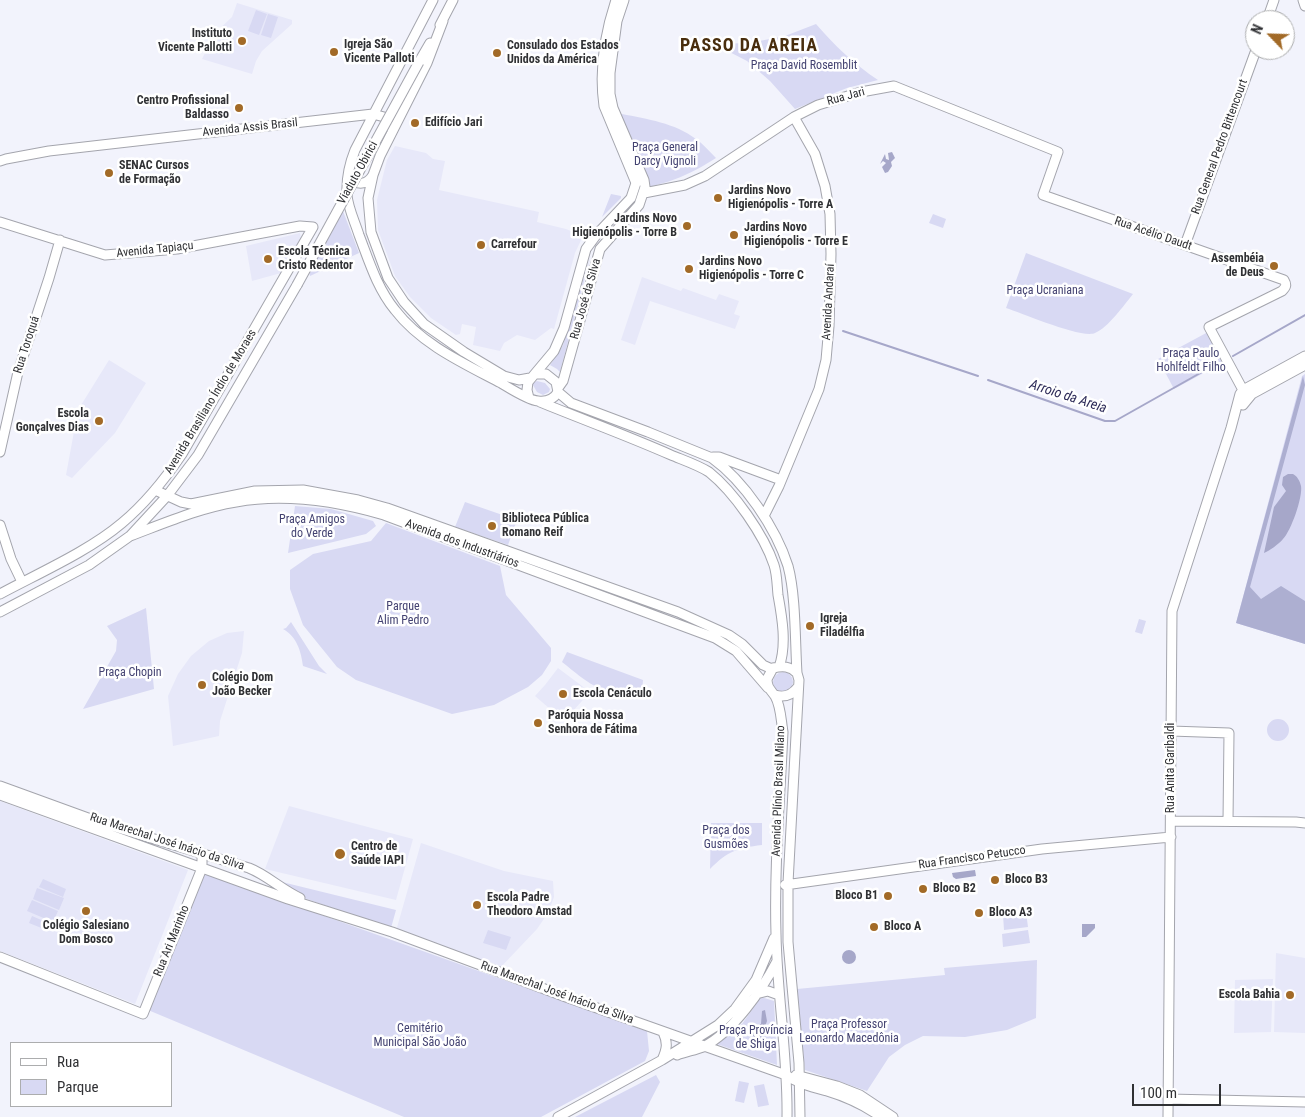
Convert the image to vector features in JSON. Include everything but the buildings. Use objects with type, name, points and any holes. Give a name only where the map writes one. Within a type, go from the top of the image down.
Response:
[{"type":"main road","points":[[433,0],[355,150],[348,170],[347,196],[352,216],[379,286],[395,311],[415,332],[452,357],[530,398],[539,401],[552,399],[558,390],[556,382],[550,376],[542,373],[519,380],[512,379],[464,352],[424,324],[404,302],[388,278],[371,232],[368,198],[380,156],[427,63],[453,0]]},
{"type":"main road","name":"Rua José da Silva","points":[[532,376],[554,351],[562,335],[586,249],[633,194],[636,183],[604,106],[602,92],[604,55],[610,19],[616,0]]},
{"type":"main road","points":[[624,0],[617,21],[610,73],[610,94],[613,108],[644,180],[644,193]]},
{"type":"main road","points":[[1304,0],[1305,6]]},
{"type":"main road","name":"Viaduto Obirici","points":[[297,285],[443,21]]},
{"type":"main road","name":"Rua General Pedro Bittencourt","points":[[1185,245],[1252,60]]},
{"type":"main road","name":"Rua Jari","points":[[644,193],[685,185],[705,176],[794,117],[818,105],[841,97],[894,86],[1058,152],[1043,195]]},
{"type":"main road","points":[[373,114],[379,115],[388,121],[390,136]]},
{"type":"main road","name":"Avenida Assis Brasil","points":[[0,161],[49,151],[373,114]]},
{"type":"main road","name":"Avenida Andaraí","points":[[764,516],[824,374],[830,296],[830,214],[825,186],[815,154],[794,117]]},
{"type":"main road","points":[[348,170],[350,178],[360,184],[368,182],[373,176]]},
{"type":"main road","points":[[639,205],[649,197],[666,190]]},
{"type":"main road","name":"Rua José da Silva","points":[[558,390],[563,381],[600,249],[639,205],[644,193]]},
{"type":"main road","name":"Rua Acélio Daudt","points":[[1043,195],[1281,278],[1286,283],[1282,291],[1209,327],[1243,390]]},
{"type":"main road","name":"Avenida Tapiaçu","points":[[0,222],[105,255],[177,249],[300,226],[313,227]]},
{"type":"main road","name":"Avenida Brasiliano Índio de Moraes","points":[[0,594],[77,553],[121,524],[155,490],[182,454],[313,227]]},
{"type":"main road","name":"Rua Toroquá","points":[[0,452],[18,372],[50,278],[60,240]]},
{"type":"main road","name":"Avenida Brasiliano Índio de Moraes","points":[[0,612],[89,565],[130,536],[168,496],[198,455],[297,285]]},
{"type":"main road","points":[[1244,403],[1243,390],[1305,356]]},
{"type":"main road","points":[[1244,403],[1252,394],[1305,365]]},
{"type":"main road","points":[[530,398],[526,386],[532,376]]},
{"type":"main road","name":"Avenida Plínio Brasil Milano","points":[[558,390],[571,403],[712,458],[738,483],[764,516],[778,543],[789,571],[799,680],[788,883],[788,942],[800,1080],[800,1117]]},
{"type":"main road","name":"Rua Anita Garibaldi","points":[[1168,1117],[1172,611],[1231,428],[1238,398],[1243,390]]},
{"type":"main road","name":"Avenida Plínio Brasil Milano","points":[[539,401],[644,443],[707,471],[717,480],[751,521],[765,544],[775,568],[781,611],[782,646],[776,668],[767,679],[780,713],[783,732],[775,888],[779,995],[786,1075],[787,1117]]},
{"type":"main road","name":"Rua Anita Garibaldi","points":[[1231,428],[1244,403]]},
{"type":"main road","points":[[707,471],[712,458],[719,457],[779,482]]},
{"type":"main road","name":"Avenida dos Industriários","points":[[155,490],[181,502],[191,504],[255,491],[371,507],[549,571],[678,612],[716,628],[742,644],[763,664],[776,668],[787,667],[797,673]]},
{"type":"main road","name":"Avenida dos Industriários","points":[[130,536],[196,512],[280,494]]},
{"type":"main road","points":[[0,525],[11,559],[22,582]]},
{"type":"main road","name":"Avenida dos Industriários","points":[[549,571],[715,638],[736,651],[772,692]]},
{"type":"main road","points":[[772,692],[788,696],[798,687]]},
{"type":"main road","points":[[1172,730],[1229,733],[1228,821]]},
{"type":"main road","name":"Rua Marechal José Inácio da Silva","points":[[0,786],[202,868],[288,899],[392,932],[663,1032],[786,1075],[793,1074],[800,1080],[837,1086],[866,1103]]},
{"type":"main road","name":"Rua Marechal José Inácio da Silva","points":[[0,795],[202,853],[260,873],[290,893],[319,906],[327,912]]},
{"type":"main road","points":[[1171,821],[1305,823]]},
{"type":"main road","name":"Rua Francisco Petucco","points":[[775,888],[788,883],[1042,849],[1171,837]]},
{"type":"main road","points":[[202,853],[202,868]]},
{"type":"main road","name":"Rua Ari Marinho","points":[[0,957],[143,1014],[202,868]]},
{"type":"main road","points":[[260,873],[265,882],[288,899]]},
{"type":"main road","points":[[558,1117],[662,1060],[718,1025],[735,1009],[756,980],[776,936]]},
{"type":"main road","points":[[662,1060],[704,1046],[725,1031],[742,1014],[778,961],[788,942]]},
{"type":"main road","points":[[756,994],[768,992],[779,995]]},
{"type":"main road","points":[[662,1060],[667,1048],[663,1032]]},
{"type":"main road","points":[[1168,1099],[1305,1102]]},
{"type":"main road","points":[[866,1103],[866,1117]]},
{"type":"main road","points":[[866,1103],[881,1117]]},
{"type":"main road","points":[[866,1103],[893,1117]]},
{"type":"shaded area","name":"Instituto Vicente Pallotti","points":[[237,3],[292,20],[292,24],[262,51],[256,61],[252,74],[202,59],[215,33],[232,17]]},
{"type":"shaded area","name":"Carrefour","points":[[395,146],[426,153],[433,159],[445,161],[439,190],[539,212],[537,222],[566,229],[583,236],[575,253],[554,329],[551,328],[535,340],[517,335],[504,343],[500,351],[473,345],[476,327],[462,324],[460,334],[456,335],[431,318],[410,297],[395,276],[378,230],[377,200],[387,160]]},
{"type":"shaded area","points":[[892,152],[895,158],[891,162],[892,166],[888,172],[885,173],[882,167],[886,163],[883,161],[880,164],[885,154],[886,159],[889,160],[888,153]]},
{"type":"shaded area","name":"Escola Técnica Cristo Redentor","points":[[300,233],[301,238],[281,273],[252,281],[246,246]]},
{"type":"shaded area","points":[[642,277],[681,291],[683,288],[716,300],[719,294],[739,301],[734,314],[740,316],[735,329],[650,301],[635,345],[621,340]]},
{"type":"shaded area","name":"Escola Gonçalves Dias","points":[[109,360],[146,383],[115,433],[72,478],[66,475],[78,410]]},
{"type":"shaded area","points":[[1303,376],[1305,385],[1250,587],[1261,599],[1281,586],[1305,601],[1305,644],[1236,623]]},
{"type":"shaded area","points":[[1293,474],[1301,484],[1293,522],[1281,541],[1264,553],[1274,507],[1286,491],[1282,485],[1283,477]]},
{"type":"shaded area","name":"Colégio Dom João Becker","points":[[244,631],[242,653],[220,721],[219,736],[173,746],[168,696],[178,674],[191,656],[209,641],[227,633]]},
{"type":"shaded area","name":"Escola Cenáculo","points":[[558,668],[590,692],[564,721],[535,696]]},
{"type":"shaded area","name":"Colégio Salesiano Dom Bosco","points":[[0,801],[188,870],[135,1004],[0,951]]},
{"type":"shaded area","name":"Centro de Saúde IAPI","points":[[289,806],[413,839],[396,900],[265,869]]},
{"type":"shaded area","name":"Escola Padre Theodoro Amstad","points":[[421,843],[504,871],[553,881],[554,897],[548,913],[537,929],[500,968],[396,931]]},
{"type":"shaded area","points":[[975,870],[976,876],[956,879],[952,873]]},
{"type":"shaded area","points":[[1082,924],[1095,924],[1095,928],[1086,937],[1082,937]]},
{"type":"shaded area","points":[[849,950],[854,952],[856,957],[854,962],[849,964],[844,962],[842,957],[844,952]]},
{"type":"shaded area","name":"Escola Bahia","points":[[1276,953],[1305,958],[1305,1033],[1274,1032]]},
{"type":"shaded area","points":[[1273,979],[1271,1032],[1234,1033],[1235,980]]},
{"type":"shaded area","points":[[765,1010],[767,1021],[760,1041],[756,1040],[752,1035],[761,1024],[762,1011]]},
{"type":"green space","points":[[256,10],[267,14],[259,35],[248,31]]},
{"type":"green space","points":[[268,14],[278,17],[271,38],[261,35]]},
{"type":"green space","name":"Praça David Rosemblit","points":[[816,24],[845,54],[878,80],[847,88],[795,109],[770,81],[747,61],[714,44],[749,43],[785,36]]},
{"type":"green space","name":"Praça General Darcy Vignoli","points":[[622,114],[660,122],[679,129],[699,141],[716,158],[684,176],[649,187],[620,117]]},
{"type":"green space","points":[[611,194],[621,196],[621,198],[602,217]]},
{"type":"green space","points":[[343,211],[359,253],[310,276],[309,271]]},
{"type":"green space","points":[[933,214],[946,219],[943,228],[929,223]]},
{"type":"green space","name":"Praça Ucraniana","points":[[1026,253],[1133,294],[1116,316],[1105,326],[1095,333],[1088,334],[1052,325],[1006,308]]},
{"type":"green space","points":[[591,255],[560,372],[550,365],[563,345]]},
{"type":"green space","name":"Praça Paulo Hohlfeldt Filho","points":[[1208,332],[1224,362],[1174,389],[1158,359]]},
{"type":"green space","points":[[1305,374],[1305,644],[1236,623],[1302,376]]},
{"type":"green space","points":[[537,381],[545,383],[550,389],[549,392],[543,395],[537,392],[533,383]]},
{"type":"green space","points":[[465,502],[517,520],[508,545],[455,527]]},
{"type":"green space","name":"Praça Amigos do Verde","points":[[295,506],[331,509],[373,521],[376,526],[366,534],[288,553]]},
{"type":"green space","name":"Parque Alim Pedro","points":[[386,523],[500,566],[506,595],[551,648],[551,661],[542,675],[528,687],[494,705],[452,714],[356,680],[337,667],[303,625],[290,589],[290,570],[313,554],[371,541]]},
{"type":"green space","name":"Praça Chopin","points":[[146,608],[154,689],[83,709],[116,651],[117,640],[107,626]]},
{"type":"green space","points":[[1139,619],[1146,621],[1142,634],[1135,632]]},
{"type":"green space","points":[[291,622],[319,666],[327,674],[303,666],[298,645],[292,636],[283,629]]},
{"type":"green space","points":[[567,652],[643,680],[642,693],[617,693],[598,688],[562,662]]},
{"type":"green space","points":[[779,672],[787,672],[793,678],[793,686],[787,692],[779,692],[773,686],[773,678]]},
{"type":"green space","points":[[1278,719],[1286,722],[1289,730],[1286,738],[1278,741],[1270,738],[1267,730],[1270,722]]},
{"type":"green space","name":"Praça dos Gusmões","points":[[711,823],[762,823],[762,845],[733,851],[710,869]]},
{"type":"green space","name":"Cemitério Municipal São João","points":[[204,873],[647,1031],[649,1051],[645,1061],[541,1117],[404,1117],[148,1010]]},
{"type":"green space","points":[[43,879],[66,889],[63,897],[39,887]]},
{"type":"green space","points":[[282,882],[396,910],[391,928],[295,895]]},
{"type":"green space","points":[[37,888],[64,898],[59,910],[33,899]]},
{"type":"green space","points":[[32,900],[58,911],[53,922],[27,911]]},
{"type":"green space","points":[[1026,912],[1028,927],[1004,930],[1003,915]]},
{"type":"green space","points":[[32,916],[46,922],[44,929],[29,923]]},
{"type":"green space","points":[[488,930],[511,937],[506,950],[483,943]]},
{"type":"green space","points":[[1028,930],[1030,943],[1003,947],[1002,934]]},
{"type":"green space","name":"Praça Professor Leonardo Macedônia","points":[[1037,960],[1036,1018],[1007,1030],[965,1037],[923,1036],[905,1045],[889,1057],[867,1091],[805,1070],[797,989],[945,975],[944,968]]},
{"type":"green space","name":"Praça Província de Shiga","points":[[761,997],[774,1001],[777,1065],[714,1043],[742,1024]]},
{"type":"green space","points":[[656,1075],[660,1082],[642,1117],[575,1117]]},
{"type":"green space","points":[[739,1081],[749,1083],[744,1103],[735,1101]]},
{"type":"green space","points":[[764,1084],[769,1105],[758,1107],[754,1086]]},
{"type":"waterway","name":"Arroio da Areia","points":[[1233,356],[1305,315]]},
{"type":"waterway","name":"Arroio da Areia","points":[[843,331],[978,376]]},
{"type":"waterway","name":"Arroio da Areia","points":[[988,380],[1105,421],[1115,421],[1218,363]]},
{"type":"place","name":"Instituto Vicente Pallotti","points":[[242,41]]},
{"type":"place","name":"Igreja São Vicente Palloti","points":[[334,52]]},
{"type":"place","name":"Consulado dos Estados Unidos da América","points":[[497,53]]},
{"type":"place","name":"Centro Profissional Baldasso","points":[[239,108]]},
{"type":"place","name":"Edifício Jari","points":[[415,123]]},
{"type":"place","name":"SENAC Cursos de Formação","points":[[109,173]]},
{"type":"place","name":"Jardins Novo Higienópolis - Torre A","points":[[718,198]]},
{"type":"place","name":"Jardins Novo Higienópolis - Torre B","points":[[687,226]]},
{"type":"place","name":"Jardins Novo Higienópolis - Torre E","points":[[734,235]]},
{"type":"place","name":"Carrefour","points":[[481,245]]},
{"type":"place","name":"Escola Técnica Cristo Redentor","points":[[268,259]]},
{"type":"place","name":"Assembéia de Deus","points":[[1274,266]]},
{"type":"place","name":"Jardins Novo Higienópolis - Torre C","points":[[689,269]]},
{"type":"place","name":"Escola Gonçalves Dias","points":[[99,421]]},
{"type":"place","name":"Biblioteca Pública Romano Reif","points":[[492,526]]},
{"type":"place","name":"Igreja Filadélfia","points":[[810,626]]},
{"type":"place","name":"Colégio Dom João Becker","points":[[202,685]]},
{"type":"place","name":"Escola Cenáculo","points":[[563,694]]},
{"type":"place","name":"Paróquia Nossa Senhora de Fátima","points":[[538,723]]},
{"type":"place","name":"Centro de Saúde IAPI","points":[[340,854]]},
{"type":"place","name":"Bloco B3","points":[[995,880]]},
{"type":"place","name":"Bloco B2","points":[[923,889]]},
{"type":"place","name":"Bloco B1","points":[[888,896]]},
{"type":"place","name":"Escola Padre Theodoro Amstad","points":[[477,905]]},
{"type":"place","name":"Colégio Salesiano Dom Bosco","points":[[86,911]]},
{"type":"place","name":"Bloco A3","points":[[979,913]]},
{"type":"place","name":"Bloco A","points":[[874,927]]},
{"type":"place","name":"Escola Bahia","points":[[1290,995]]},
{"type":"district","name":"PASSO DA AREIA","points":[[749,46]]}]
